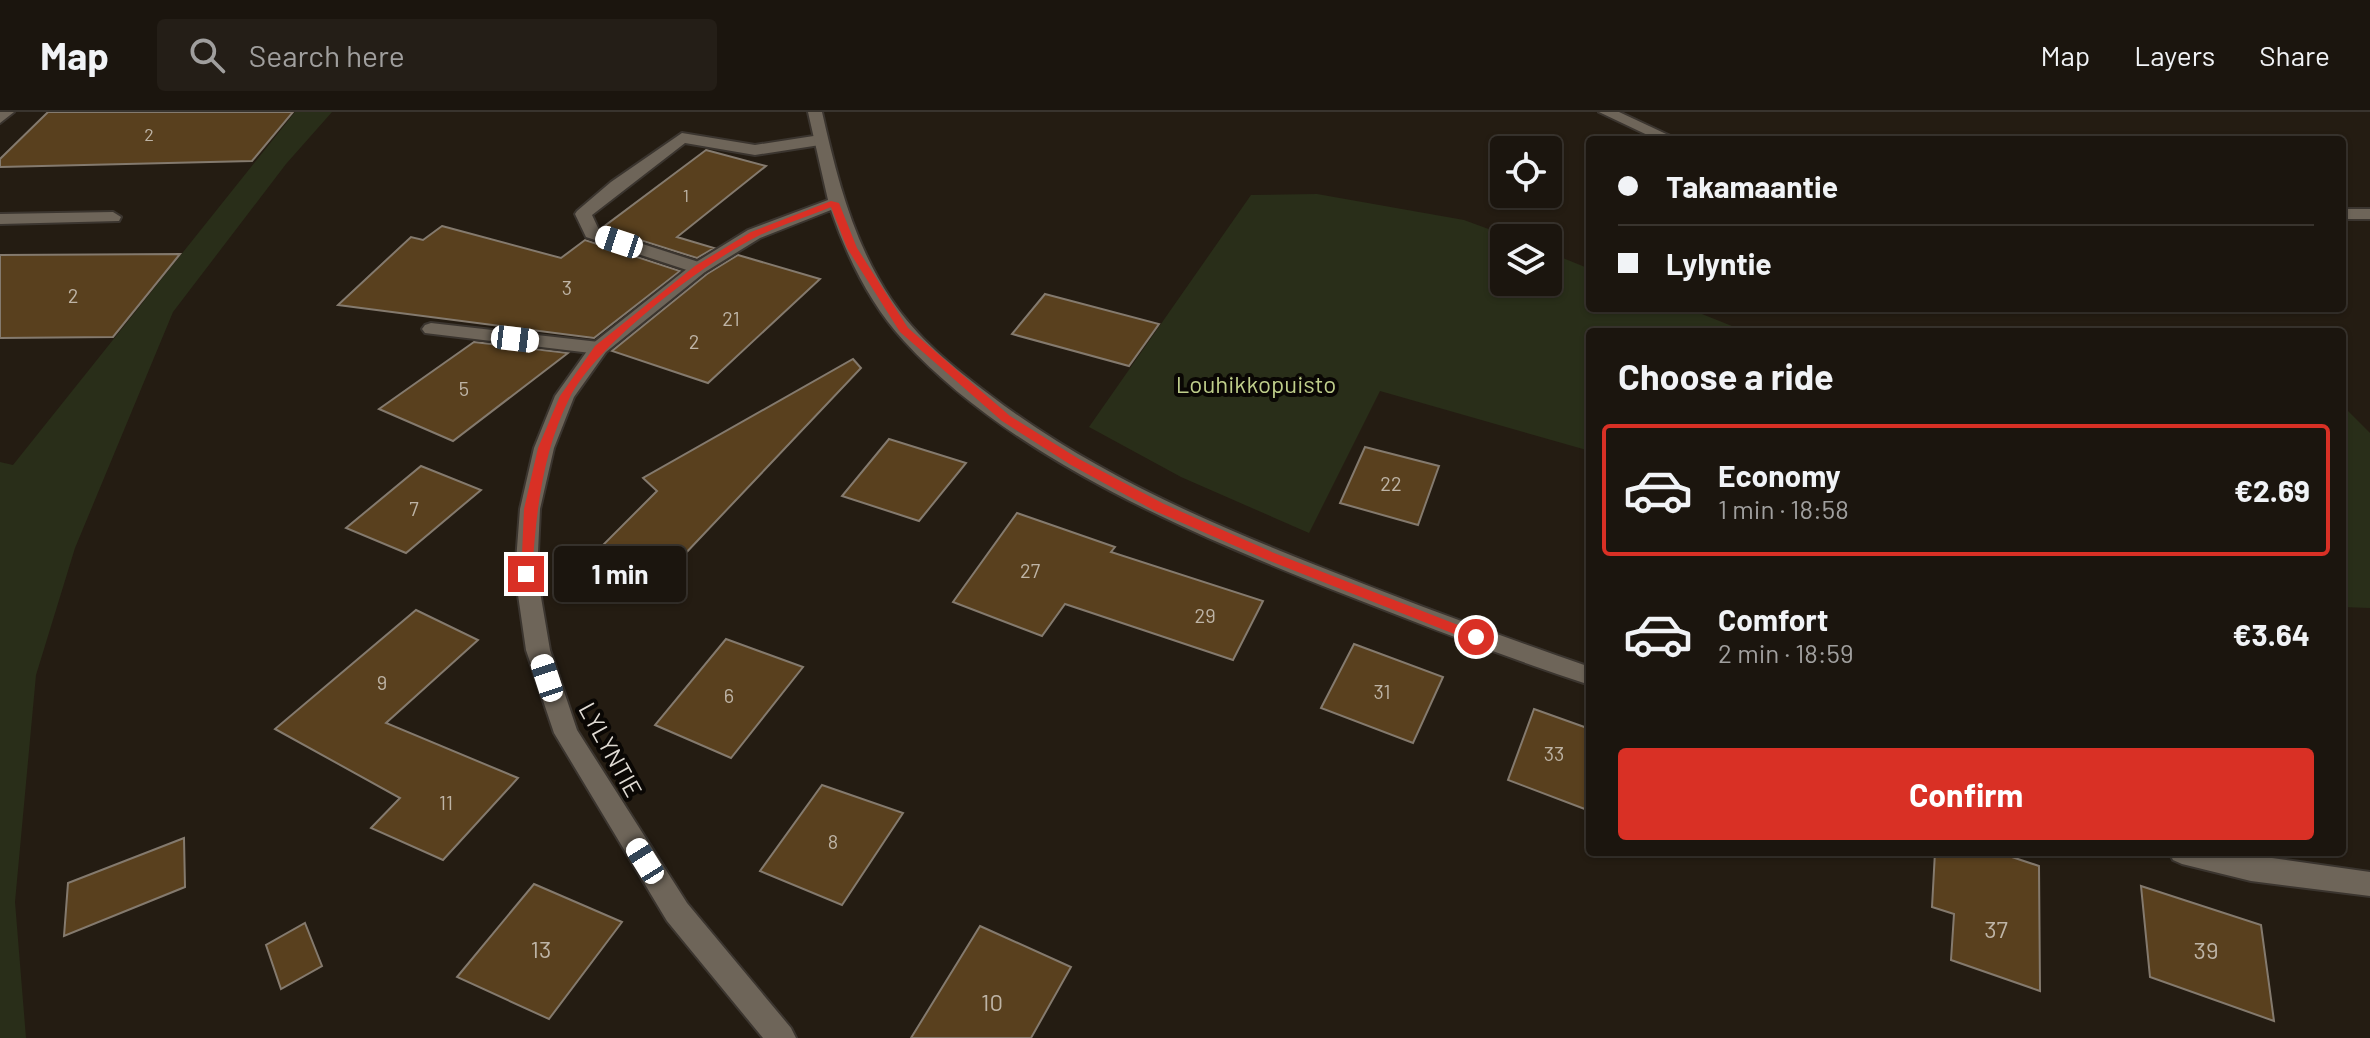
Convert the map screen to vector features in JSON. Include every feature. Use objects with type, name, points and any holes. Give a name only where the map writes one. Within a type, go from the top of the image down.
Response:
[{"type":"street","points":[[0,118],[7,112]]},
{"type":"street","points":[[815,112],[834,203],[852,248],[904,330],[1006,418],[1075,462],[1159,507],[1270,556],[1476,637],[1586,675]]},
{"type":"street","points":[[1606,112],[1662,136]]},
{"type":"street","points":[[699,268],[592,233],[583,214],[682,138],[755,150],[820,140]]},
{"type":"street","name":"LYLYNTIE","points":[[781,1038],[677,912],[566,733],[538,650],[526,574],[530,509],[544,448],[565,396],[599,348],[699,268],[754,234],[834,203]]},
{"type":"street","points":[[2346,214],[2370,214]]},
{"type":"street","points":[[0,219],[113,217]]},
{"type":"street","points":[[431,329],[599,348]]},
{"type":"street","points":[[2198,856],[2251,869],[2370,884]]},
{"type":"green space","points":[[295,112],[332,112],[286,164],[173,312],[75,548],[36,675],[15,902],[26,1038],[0,1038],[0,462],[13,465]]},
{"type":"green space","name":"Louhikkopuisto","points":[[1317,194],[1464,220],[1490,230],[1490,296],[1562,296],[1562,258],[1586,267],[1586,312],[1697,312],[1737,328],[1586,328],[1586,450],[1380,391],[1309,533],[1181,477],[1089,427],[1251,195]]},
{"type":"green space","points":[[2346,409],[2370,433],[2370,608],[2346,607]]},
{"type":"building","points":[[48,112],[293,112],[252,161],[0,167],[0,159]]},
{"type":"building","points":[[706,150],[766,166],[677,237],[714,248],[697,258],[602,228]]},
{"type":"building","points":[[442,226],[561,258],[585,240],[680,271],[594,338],[338,305],[411,237],[423,240]]},
{"type":"building","points":[[180,254],[113,337],[0,338],[0,255]]},
{"type":"building","points":[[738,255],[820,279],[708,383],[612,351],[707,274]]},
{"type":"building","points":[[1045,294],[1159,324],[1129,366],[1012,334]]},
{"type":"building","points":[[474,342],[568,353],[453,441],[379,409]]},
{"type":"building","points":[[853,359],[861,368],[665,575],[598,550],[657,491],[643,478]]},
{"type":"building","points":[[889,439],[966,463],[919,521],[842,496]]},
{"type":"building","points":[[1365,447],[1439,466],[1418,525],[1340,503]]},
{"type":"building","points":[[421,466],[481,490],[406,553],[346,528]]},
{"type":"building","points":[[1017,513],[1115,547],[1111,552],[1263,601],[1233,660],[1065,604],[1042,636],[953,602]]},
{"type":"building","points":[[416,610],[478,640],[386,723],[518,778],[443,860],[371,828],[400,798],[275,729]]},
{"type":"building","points":[[726,639],[803,667],[731,758],[655,725]]},
{"type":"building","points":[[1354,644],[1443,677],[1413,743],[1321,708]]},
{"type":"building","points":[[1534,709],[1586,728],[1586,809],[1508,780]]},
{"type":"building","points":[[822,785],[903,813],[842,905],[760,871]]},
{"type":"building","points":[[184,838],[185,887],[64,936],[68,883]]},
{"type":"building","points":[[1935,856],[2009,856],[2039,866],[2040,991],[1951,960],[1954,914],[1932,907]]},
{"type":"building","points":[[534,884],[622,922],[549,1019],[457,977]]},
{"type":"building","points":[[2141,886],[2261,925],[2274,1021],[2150,977]]},
{"type":"building","points":[[305,923],[322,966],[281,989],[266,945]]},
{"type":"building","points":[[980,926],[1071,967],[1031,1038],[911,1038]]},
{"type":"route","points":[[526,574],[530,509],[544,448],[565,396],[599,348],[699,268],[754,234],[834,203],[852,248],[904,330],[1006,418],[1075,462],[1159,507],[1270,556],[1476,637]]}]
